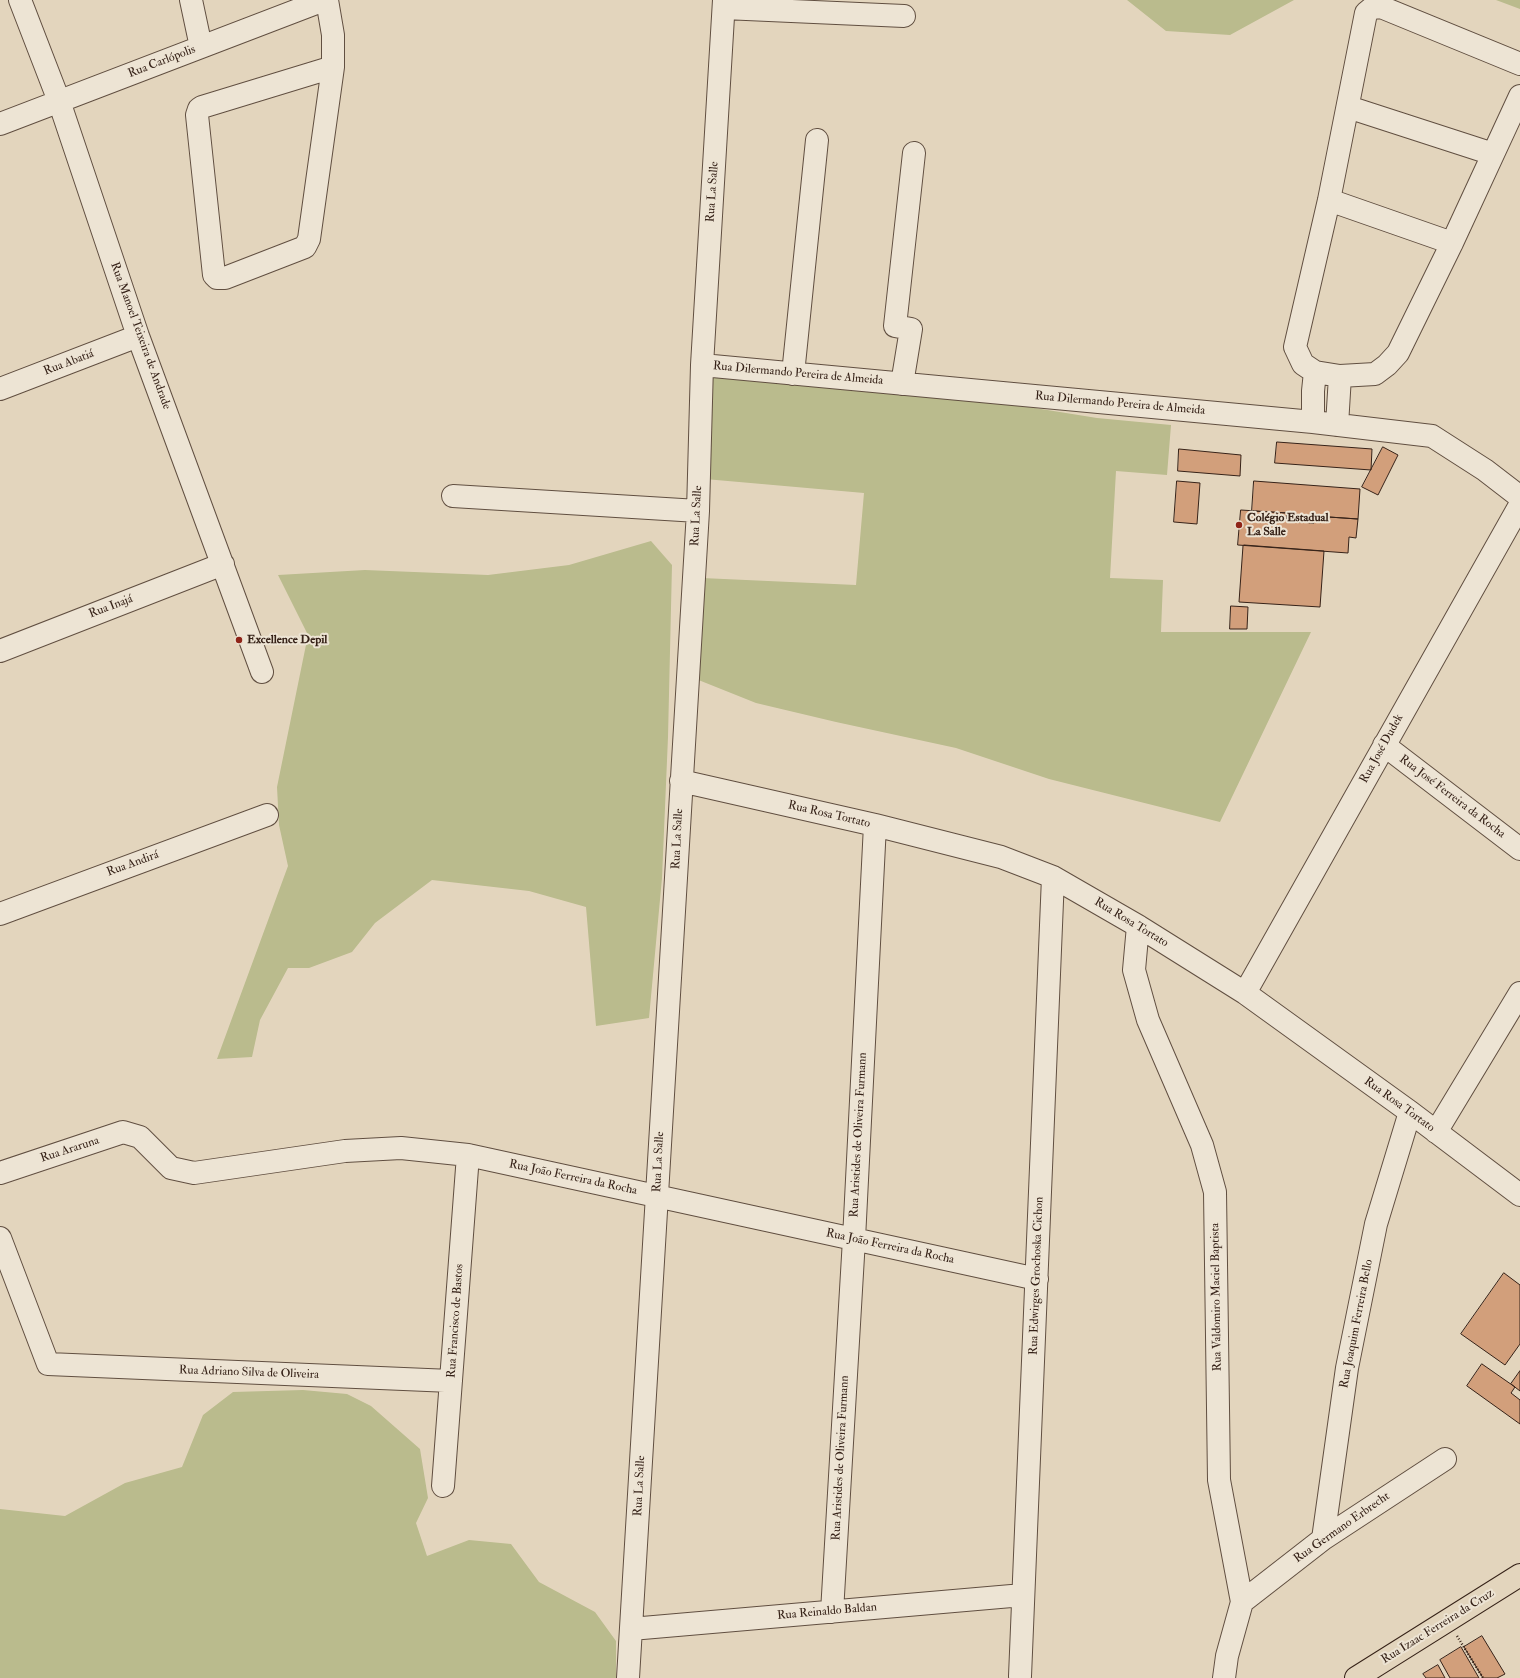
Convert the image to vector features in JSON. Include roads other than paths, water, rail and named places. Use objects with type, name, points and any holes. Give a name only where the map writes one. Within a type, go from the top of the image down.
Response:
[{"type":"main road","name":"Rua Izaac Ferreira da Cruz","points":[[1356,1678],[1520,1575]]},
{"type":"street","name":"Rua Manoel Teixeira de Andrade","points":[[20,0],[59,101],[138,336],[262,672]]},
{"type":"street","points":[[191,0],[201,47]]},
{"type":"street","name":"Rua Carlópolis","points":[[0,124],[324,0]]},
{"type":"street","points":[[327,0],[333,35],[333,67],[309,239],[305,247],[225,278],[217,278],[214,275],[197,115],[199,109],[333,67]]},
{"type":"street","points":[[724,4],[904,16]]},
{"type":"street","name":"Rua La Salle","points":[[628,1678],[698,511],[702,365],[724,4]]},
{"type":"street","points":[[1520,64],[1381,7],[1372,8],[1366,13],[1329,200],[1295,346],[1303,364],[1315,372],[1340,376],[1375,374],[1387,365],[1394,357],[1452,242],[1520,96]]},
{"type":"street","points":[[1348,107],[1493,154]]},
{"type":"street","points":[[793,374],[817,140]]},
{"type":"street","points":[[902,384],[911,329],[895,326],[914,153]]},
{"type":"street","points":[[1329,200],[1452,242]]},
{"type":"street","name":"Rua Abatiá","points":[[0,389],[138,336]]},
{"type":"street","name":"Rua Dilermando Pereira de Almeida","points":[[702,365],[1313,422],[1432,436],[1484,470],[1520,497]]},
{"type":"street","points":[[1313,422],[1315,372]]},
{"type":"street","points":[[1337,425],[1340,376]]},
{"type":"street","points":[[453,496],[698,511]]},
{"type":"street","name":"Rua José Dudek","points":[[1245,993],[1520,505]]},
{"type":"street","name":"Rua Inajá","points":[[0,651],[223,564]]},
{"type":"street","name":"Rua José Ferreira da Rocha","points":[[1384,745],[1520,849]]},
{"type":"street","name":"Rua Rosa Tortato","points":[[681,781],[875,825],[1001,857],[1053,877],[1138,926],[1245,993],[1410,1112],[1520,1196]]},
{"type":"street","name":"Rua Andirá","points":[[0,914],[267,815]]},
{"type":"street","name":"Rua Aristides de Oliveira Furmann","points":[[832,1612],[854,1239],[875,825]]},
{"type":"street","name":"Rua Edwirges Grochoska Cichon","points":[[1020,1676],[1053,877]]},
{"type":"street","name":"Rua Valdomiro Maciel Baptista","points":[[1138,926],[1134,970],[1148,1020],[1202,1145],[1215,1192],[1219,1480],[1242,1602],[1227,1656],[1224,1678]]},
{"type":"street","points":[[1436,1132],[1520,993]]},
{"type":"street","name":"Rua Joaquim Ferreira Bello","points":[[1323,1539],[1347,1368],[1376,1224],[1410,1112]]},
{"type":"street","name":"Rua Araruna","points":[[0,1173],[123,1132],[140,1137]]},
{"type":"street","name":"Rua João Ferreira da Rocha","points":[[140,1137],[171,1168],[194,1173],[345,1151],[401,1148],[468,1155],[1037,1279]]},
{"type":"street","name":"Rua Francisco de Bastos","points":[[443,1486],[468,1155]]},
{"type":"street","name":"Rua Adriano Silva de Oliveira","points":[[0,1238],[48,1364],[451,1381]]},
{"type":"street","name":"Rua Germano Erbrecht","points":[[1242,1602],[1323,1539],[1445,1459]]},
{"type":"street","name":"Rua Reinaldo Baldan","points":[[631,1629],[1023,1595]]},
{"type":"place","name":"Colégio Estadual La Salle","points":[[1239,525]]},
{"type":"place","name":"Excellence Depil","points":[[239,640]]}]
